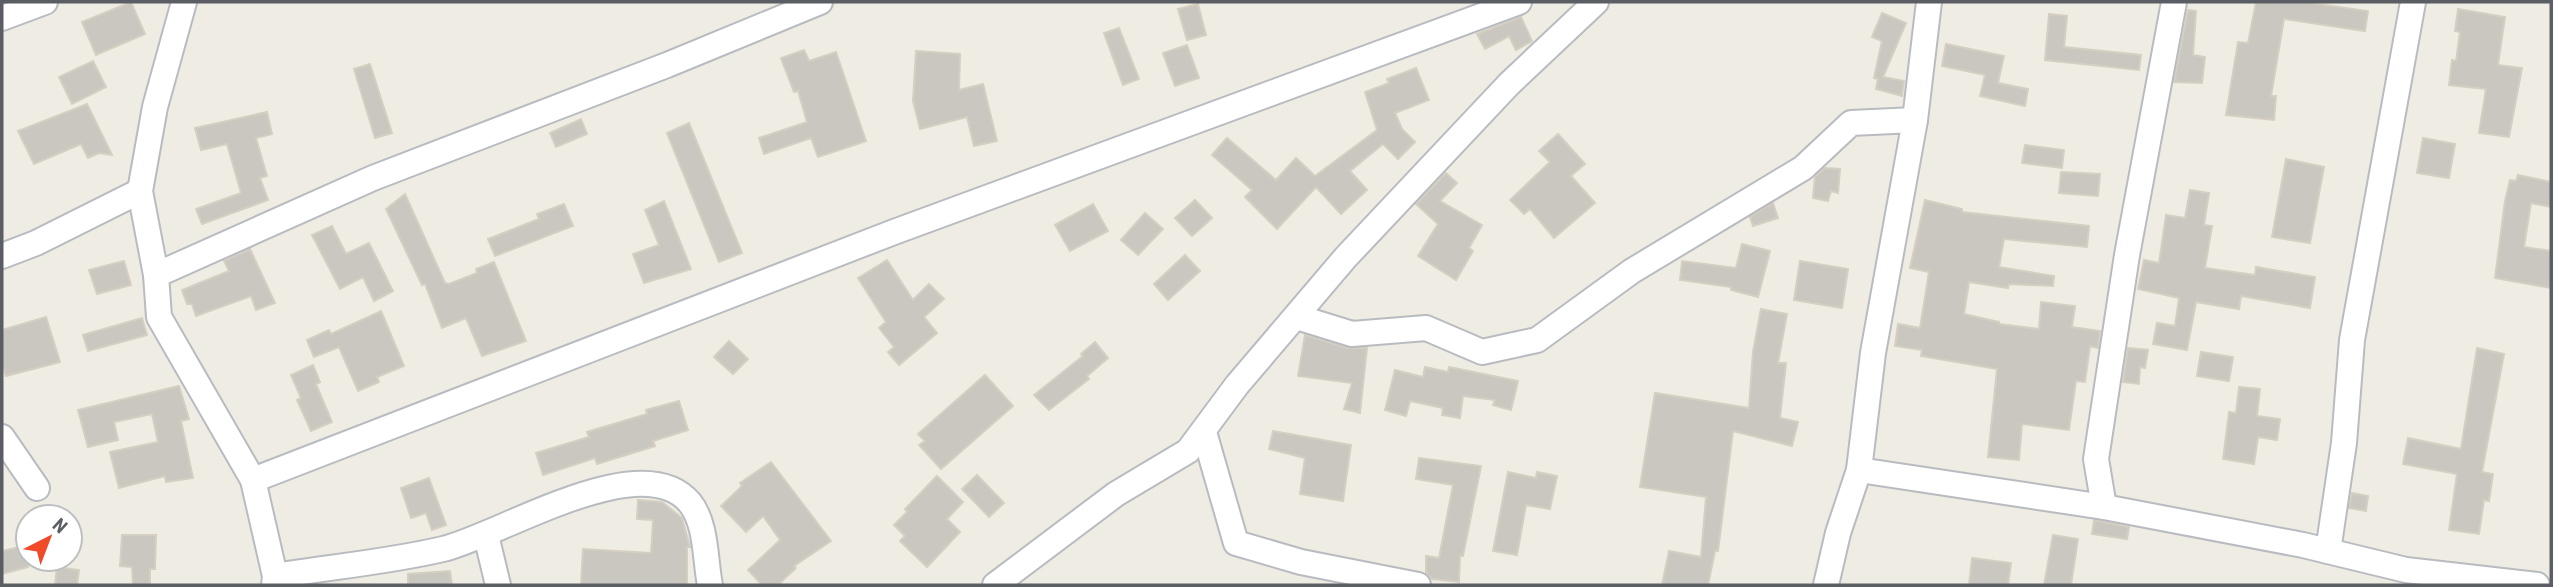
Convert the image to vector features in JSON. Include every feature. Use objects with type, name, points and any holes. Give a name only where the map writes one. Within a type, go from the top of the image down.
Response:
[{"type":"street","points":[[2,18],[45,2]]},
{"type":"street","points":[[184,2],[155,107],[140,191],[156,275],[159,317],[253,480],[274,581],[443,549],[486,535],[595,489],[650,482],[690,503],[701,529],[710,585]]},
{"type":"street","points":[[156,275],[373,178],[667,65],[820,2]]},
{"type":"street","points":[[253,480],[894,232],[1519,2]]},
{"type":"street","points":[[995,585],[1116,494],[1188,451],[1237,385],[1346,257],[1508,84],[1596,2]]},
{"type":"street","points":[[1826,585],[1838,533],[1860,470],[1873,353],[1915,120],[1929,2]]},
{"type":"street","points":[[2104,507],[2095,459],[2127,255],[2174,2]]},
{"type":"street","points":[[2328,551],[2343,443],[2352,340],[2413,2]]},
{"type":"street","points":[[1297,317],[1352,334],[1426,328],[1482,352],[1537,340],[1632,271],[1803,168],[1851,123],[1915,120]]},
{"type":"street","points":[[2,256],[36,243],[140,191]]},
{"type":"street","points":[[1204,432],[1236,542],[1301,562],[1418,585]]},
{"type":"street","points":[[2,437],[37,488]]},
{"type":"street","points":[[1860,470],[2104,507],[2328,551],[2406,570],[2537,585]]},
{"type":"street","points":[[486,535],[498,585]]},
{"type":"building","points":[[131,2],[145,34],[96,55],[82,22]]},
{"type":"building","points":[[2256,2],[2303,2],[2368,11],[2365,31],[2284,19],[2271,96],[2276,96],[2274,120],[2226,115],[2238,42],[2248,43]]},
{"type":"building","points":[[1198,4],[1206,35],[1187,40],[1178,9]]},
{"type":"building","points":[[2458,9],[2505,17],[2498,65],[2522,68],[2509,137],[2479,133],[2486,89],[2449,85],[2452,60],[2456,61],[2460,32],[2455,31]]},
{"type":"building","points":[[2188,10],[2196,11],[2193,55],[2205,57],[2202,83],[2174,82]]},
{"type":"building","points":[[1882,13],[1906,23],[1883,77],[1904,81],[1902,96],[1876,89],[1878,79],[1874,78],[1882,41],[1872,37]]},
{"type":"building","points":[[2049,14],[2067,16],[2064,47],[2141,55],[2139,70],[2045,60]]},
{"type":"building","points":[[1521,17],[1532,41],[1516,50],[1509,36],[1485,49],[1477,34]]},
{"type":"building","points":[[1119,28],[1139,79],[1123,85],[1104,33]]},
{"type":"building","points":[[1946,44],[2004,56],[1998,83],[2028,89],[2025,106],[1980,96],[1985,75],[1942,66]]},
{"type":"building","points":[[1187,45],[1199,78],[1175,86],[1163,53]]},
{"type":"building","points":[[804,50],[809,61],[836,52],[866,141],[818,157],[811,138],[764,154],[759,138],[807,122],[798,91],[794,92],[781,58]]},
{"type":"building","points":[[916,51],[960,54],[959,90],[983,84],[997,141],[974,146],[967,117],[920,129],[913,101]]},
{"type":"building","points":[[93,61],[106,87],[72,104],[59,77]]},
{"type":"building","points":[[370,64],[392,133],[375,138],[354,69]]},
{"type":"building","points":[[1416,68],[1429,100],[1395,113],[1402,129],[1415,142],[1398,159],[1383,144],[1350,171],[1367,190],[1341,214],[1316,187],[1277,229],[1245,197],[1252,190],[1212,155],[1227,138],[1276,180],[1296,158],[1315,176],[1377,130],[1365,92],[1389,83],[1387,79]]},
{"type":"building","points":[[87,104],[112,155],[99,153],[88,158],[81,144],[34,164],[18,131]]},
{"type":"building","points":[[267,112],[272,134],[256,138],[267,176],[260,178],[268,200],[202,224],[196,209],[241,193],[227,144],[201,150],[195,128]]},
{"type":"building","points":[[581,119],[587,134],[556,147],[550,133]]},
{"type":"building","points":[[689,123],[742,253],[719,262],[667,133]]},
{"type":"building","points":[[1558,134],[1585,164],[1571,176],[1595,203],[1554,238],[1530,209],[1524,214],[1510,200],[1550,162],[1539,151]]},
{"type":"building","points":[[2423,138],[2455,144],[2449,178],[2417,173]]},
{"type":"building","points":[[2025,145],[2064,150],[2062,168],[2022,163]]},
{"type":"building","points":[[2286,159],[2324,167],[2310,243],[2272,237]]},
{"type":"building","points":[[1825,168],[1840,169],[1838,193],[1831,191],[1828,201],[1813,198],[1815,177]]},
{"type":"building","points":[[2061,172],[2100,174],[2098,196],[2059,193]]},
{"type":"building","points":[[1446,173],[1457,183],[1440,201],[1482,225],[1469,248],[1473,251],[1456,280],[1418,256],[1438,224],[1416,204]]},
{"type":"building","points":[[2518,175],[2551,182],[2551,207],[2531,203],[2524,247],[2551,251],[2551,288],[2495,278],[2505,201],[2510,180],[2516,181]]},
{"type":"building","points":[[2190,190],[2209,193],[2204,225],[2212,226],[2205,268],[2255,275],[2256,267],[2315,277],[2310,308],[2241,296],[2239,309],[2196,302],[2187,350],[2153,344],[2157,323],[2175,326],[2179,298],[2138,289],[2144,260],[2159,263],[2166,215],[2185,218]]},
{"type":"building","points":[[405,194],[445,283],[449,284],[477,273],[476,269],[494,262],[526,341],[482,356],[466,318],[442,328],[425,284],[422,285],[386,209]]},
{"type":"building","points":[[1195,200],[1212,218],[1192,236],[1175,218]]},
{"type":"building","points":[[1925,200],[1962,209],[1962,212],[2089,226],[2087,247],[2004,239],[1999,267],[2054,276],[2053,286],[2009,284],[2008,288],[1969,282],[1964,314],[1999,324],[2039,329],[2041,302],[2075,306],[2072,327],[2100,331],[2098,348],[2090,346],[2085,382],[2076,381],[2069,430],[2022,424],[2019,460],[1988,457],[1997,369],[1921,356],[1922,350],[1895,346],[1898,324],[1920,328],[1929,272],[1910,268]]},
{"type":"building","points":[[664,201],[691,269],[644,283],[633,254],[659,245],[645,210]]},
{"type":"building","points":[[1773,203],[1778,218],[1753,226],[1750,217]]},
{"type":"building","points":[[564,204],[573,226],[495,256],[488,239],[539,219],[537,214]]},
{"type":"building","points":[[1093,204],[1108,231],[1070,251],[1055,225]]},
{"type":"building","points":[[1145,213],[1163,229],[1138,255],[1121,240]]},
{"type":"building","points":[[332,226],[346,254],[369,243],[393,291],[374,301],[363,277],[340,289],[312,235]]},
{"type":"building","points":[[1742,244],[1770,251],[1758,297],[1731,290],[1731,287],[1680,280],[1682,261],[1736,268]]},
{"type":"building","points":[[250,249],[275,303],[256,310],[251,296],[196,316],[192,304],[187,304],[182,290],[229,271],[224,261]]},
{"type":"building","points":[[1185,255],[1200,271],[1168,300],[1154,284]]},
{"type":"building","points":[[887,260],[913,300],[929,284],[944,299],[924,317],[937,333],[899,365],[888,352],[894,347],[879,328],[886,322],[858,278]]},
{"type":"building","points":[[124,261],[131,285],[97,294],[89,270]]},
{"type":"building","points":[[1800,261],[1848,269],[1842,308],[1794,300]]},
{"type":"building","points":[[1761,309],[1787,314],[1778,363],[1786,363],[1780,418],[1798,422],[1792,446],[1733,431],[1718,551],[1715,551],[1708,585],[1662,585],[1669,551],[1701,557],[1706,497],[1640,487],[1655,393],[1749,408],[1753,352]]},
{"type":"building","points":[[381,311],[404,366],[377,377],[379,382],[358,391],[339,347],[314,357],[307,340],[329,330],[331,334]]},
{"type":"building","points":[[46,317],[60,362],[6,376],[2,365],[2,330]]},
{"type":"building","points":[[142,318],[147,335],[88,351],[83,335]]},
{"type":"building","points":[[1305,335],[1348,348],[1367,348],[1360,413],[1344,409],[1352,383],[1298,376]]},
{"type":"building","points":[[729,341],[748,359],[733,374],[714,357]]},
{"type":"building","points":[[1095,342],[1108,358],[1087,376],[1089,379],[1049,410],[1034,395],[1083,356],[1081,354]]},
{"type":"building","points":[[2128,348],[2148,350],[2145,368],[2140,367],[2139,384],[2123,382]]},
{"type":"building","points":[[2477,348],[2504,354],[2482,472],[2493,474],[2489,501],[2484,500],[2479,534],[2449,530],[2457,474],[2403,464],[2408,438],[2461,449]]},
{"type":"building","points":[[2201,352],[2233,357],[2229,381],[2197,376]]},
{"type":"building","points":[[313,365],[320,382],[316,384],[332,422],[311,431],[297,400],[301,398],[291,375]]},
{"type":"building","points":[[1425,367],[1448,372],[1449,367],[1518,381],[1511,410],[1493,405],[1495,400],[1463,396],[1460,418],[1442,415],[1443,408],[1410,401],[1406,416],[1385,410],[1395,370],[1423,377]]},
{"type":"building","points":[[985,375],[1013,406],[941,469],[919,445],[925,441],[918,434]]},
{"type":"building","points":[[179,386],[189,419],[181,421],[193,478],[166,482],[165,476],[119,488],[110,452],[158,442],[152,414],[114,422],[118,440],[88,447],[78,410]]},
{"type":"building","points":[[2239,387],[2260,389],[2257,416],[2280,419],[2277,440],[2258,437],[2254,464],[2223,459],[2229,412],[2236,413]]},
{"type":"building","points":[[679,401],[688,430],[653,441],[655,446],[597,464],[595,458],[543,475],[536,453],[589,437],[587,432],[647,414],[646,410]]},
{"type":"building","points":[[1273,431],[1351,445],[1343,501],[1300,494],[1305,458],[1269,449]]},
{"type":"building","points":[[1419,458],[1481,466],[1463,556],[1460,556],[1459,582],[1432,579],[1426,573],[1426,556],[1439,558],[1453,485],[1416,479]]},
{"type":"building","points":[[771,462],[831,541],[794,566],[796,568],[778,585],[762,585],[748,570],[780,540],[763,516],[746,532],[721,506],[742,486],[740,483]]},
{"type":"building","points":[[1508,472],[1536,478],[1537,472],[1557,476],[1550,509],[1526,505],[1517,555],[1493,551]]},
{"type":"building","points":[[977,475],[1004,503],[989,517],[962,489]]},
{"type":"building","points":[[937,476],[963,502],[947,519],[960,532],[927,567],[900,541],[905,536],[894,525],[907,512],[905,509]]},
{"type":"building","points":[[429,478],[446,525],[432,530],[426,513],[411,518],[401,488]]},
{"type":"building","points":[[2352,493],[2368,496],[2366,511],[2349,508]]},
{"type":"building","points":[[638,500],[662,502],[682,518],[690,547],[687,547],[687,585],[581,585],[583,549],[651,553],[653,520],[637,519]]},
{"type":"building","points":[[2094,520],[2129,527],[2127,539],[2092,534]]},
{"type":"building","points":[[122,535],[156,535],[155,569],[150,569],[150,585],[133,585],[132,567],[120,566]]},
{"type":"building","points":[[2053,535],[2078,539],[2071,585],[2044,585]]},
{"type":"building","points":[[14,548],[14,571],[2,574],[2,551]]},
{"type":"building","points":[[1972,558],[2011,563],[2008,585],[1969,585]]},
{"type":"building","points":[[450,571],[452,585],[408,585],[408,574]]},
{"type":"building","points":[[56,573],[79,573],[77,585],[55,585]]}]
